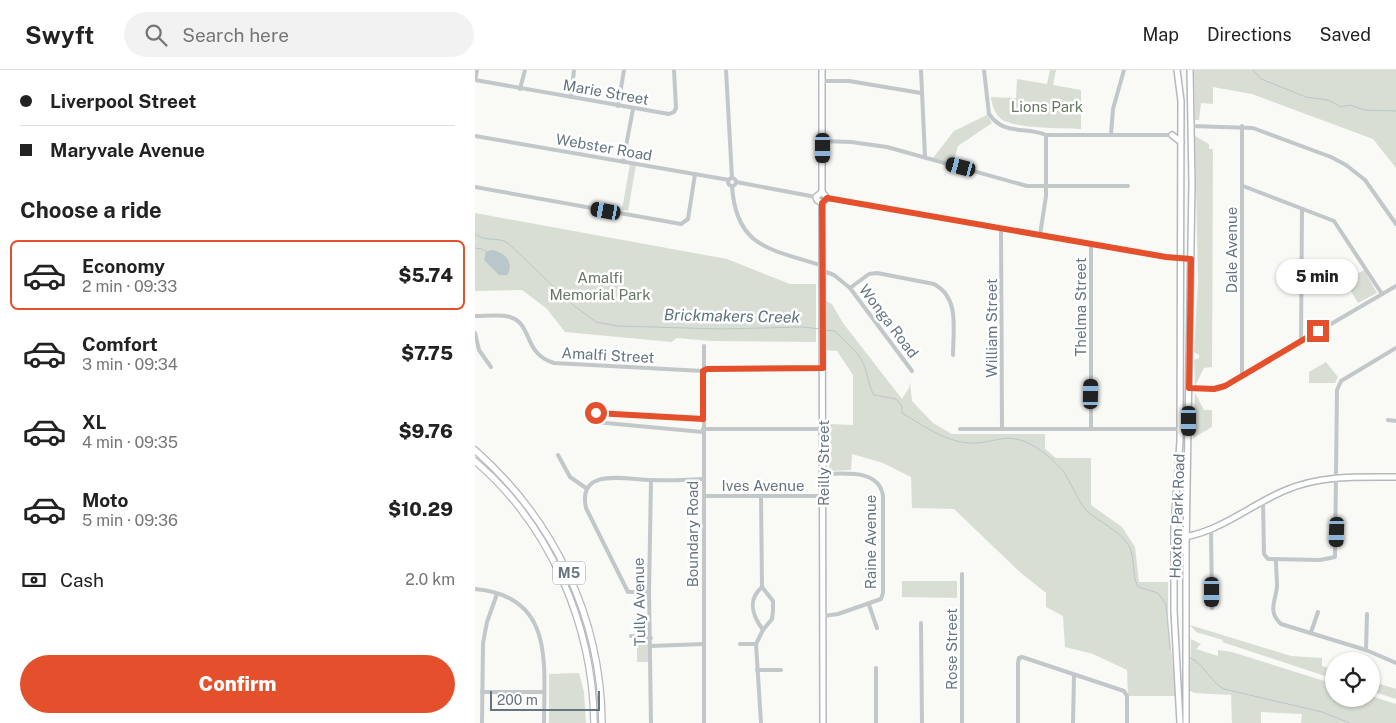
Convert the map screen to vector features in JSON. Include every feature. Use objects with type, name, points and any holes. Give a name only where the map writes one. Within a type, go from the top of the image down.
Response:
[{"type":"highway","name":"M5","points":[[475,450],[506,479],[529,506],[547,532],[568,572],[585,614],[593,643],[600,683],[602,723]]},
{"type":"highway","name":"M5","points":[[475,461],[507,492],[539,535],[561,578],[573,605],[585,647],[592,685],[594,723]]},
{"type":"main road","points":[[822,192],[816,197],[822,203],[827,198],[822,192],[823,70]]},
{"type":"main road","name":"Hoxton Park Road","points":[[1177,70],[1181,101],[1180,429],[1174,611],[1180,723]]},
{"type":"main road","name":"Hoxton Park Road","points":[[1186,723],[1186,538],[1191,259],[1190,70]]},
{"type":"main road","points":[[1173,135],[1181,142]]},
{"type":"main road","name":"Reilly Street","points":[[822,203],[823,723]]},
{"type":"main road","points":[[1175,538],[1186,538],[1211,530],[1263,501],[1301,484],[1337,478],[1396,477]]},
{"type":"street","points":[[475,80],[477,70]]},
{"type":"street","points":[[520,89],[525,70]]},
{"type":"street","points":[[571,97],[574,70]]},
{"type":"street","points":[[618,106],[624,70]]},
{"type":"street","name":"Marie Street","points":[[475,80],[669,114],[673,113],[676,106],[674,70]]},
{"type":"street","points":[[726,70],[730,179]]},
{"type":"street","points":[[921,70],[925,157]]},
{"type":"street","points":[[984,70],[986,104],[992,119],[999,126],[1010,130],[1037,132],[1046,135],[1173,135]]},
{"type":"street","points":[[1111,134],[1113,109],[1124,70]]},
{"type":"street","points":[[823,81],[849,81],[921,93]]},
{"type":"street","points":[[623,162],[633,108]]},
{"type":"street","points":[[1191,126],[1242,126],[1259,129],[1331,157],[1346,165],[1370,187],[1396,224]]},
{"type":"street","name":"Dale Avenue","points":[[1242,126],[1242,374]]},
{"type":"street","points":[[1040,235],[1046,186],[1046,135]]},
{"type":"street","name":"Webster Road","points":[[475,136],[730,179]]},
{"type":"street","points":[[823,141],[851,142],[887,147],[1027,186],[1128,186]]},
{"type":"street","points":[[475,187],[679,224],[685,223],[689,217],[695,174]]},
{"type":"street","name":"Wonga Road","points":[[730,179],[729,184],[734,184],[733,204],[738,220],[752,238],[765,247],[823,269],[850,288],[912,371]]},
{"type":"street","points":[[734,184],[816,197]]},
{"type":"street","points":[[1243,186],[1335,221],[1382,294]]},
{"type":"street","points":[[827,198],[1180,259],[1191,259]]},
{"type":"street","points":[[1301,340],[1302,209]]},
{"type":"street","points":[[685,223],[689,228]]},
{"type":"street","name":"William Street","points":[[1001,229],[1002,428]]},
{"type":"street","name":"Thelma Street","points":[[1091,244],[1091,430]]},
{"type":"street","points":[[850,288],[869,274],[877,273],[934,284],[942,288],[948,294],[953,308],[953,355]]},
{"type":"street","points":[[1189,388],[1220,387],[1396,286]]},
{"type":"street","points":[[475,316],[475,321]]},
{"type":"street","name":"Amalfi Street","points":[[475,316],[506,316],[517,320],[525,329],[533,350],[542,358],[553,363],[703,371]]},
{"type":"street","points":[[475,333],[479,350],[491,367]]},
{"type":"street","name":"Boundary Road","points":[[704,346],[704,723]]},
{"type":"street","points":[[1263,501],[1264,554],[1268,560],[1325,560],[1335,557],[1339,385],[1341,380],[1396,348]]},
{"type":"street","points":[[703,371],[707,369],[823,368]]},
{"type":"street","points":[[703,419],[596,413],[595,422],[703,430],[823,428]]},
{"type":"street","points":[[1388,420],[1396,421]]},
{"type":"street","points":[[961,429],[1180,429]]},
{"type":"street","points":[[558,455],[570,477],[586,488]]},
{"type":"street","name":"Raine Avenue","points":[[823,474],[861,474],[878,482],[882,490],[883,593],[881,599],[869,605],[838,614],[823,616]]},
{"type":"street","points":[[586,488],[605,478],[651,480],[703,479]]},
{"type":"street","name":"Tully Avenue","points":[[651,480],[649,592],[651,723]]},
{"type":"street","points":[[586,488],[584,499],[586,508],[628,592],[649,592]]},
{"type":"street","name":"Ives Avenue","points":[[704,496],[823,496]]},
{"type":"street","points":[[761,496],[762,587],[773,601],[772,619],[763,630],[756,644],[761,723]]},
{"type":"street","points":[[1211,530],[1212,608]]},
{"type":"street","points":[[1276,560],[1277,588],[1272,605],[1273,614],[1281,624],[1366,650],[1396,663]]},
{"type":"street","name":"Rose Street","points":[[962,574],[962,723]]},
{"type":"street","points":[[762,587],[755,593],[752,605],[756,619],[763,630]]},
{"type":"street","points":[[475,589],[497,594],[519,605],[529,614],[537,626],[543,646],[544,723]]},
{"type":"street","points":[[482,723],[483,644],[487,622],[497,594]]},
{"type":"street","points":[[869,605],[877,628]]},
{"type":"street","points":[[1311,632],[1318,612]]},
{"type":"street","points":[[1366,650],[1367,614]]},
{"type":"street","points":[[921,623],[922,723]]},
{"type":"street","points":[[631,636],[651,638]]},
{"type":"street","points":[[651,646],[704,644]]},
{"type":"street","points":[[740,644],[756,644]]},
{"type":"street","points":[[1018,723],[1018,673],[1019,658],[1022,657],[1074,676],[1124,691],[1127,696],[1127,723]]},
{"type":"street","points":[[876,668],[876,723]]},
{"type":"street","points":[[757,670],[781,670]]},
{"type":"street","points":[[1073,723],[1074,676]]},
{"type":"street","points":[[483,692],[544,692]]},
{"type":"green space","name":"Lions Park","points":[[1050,70],[1056,70],[1053,85],[1081,90],[1081,129],[1026,126],[1006,122],[1000,118],[996,113],[991,97],[1016,98],[1017,79],[1047,84]]},
{"type":"green space","points":[[1194,70],[1396,70],[1396,168],[1373,139],[1252,94],[1213,87],[1213,104],[1201,103],[1199,120],[1195,120]]},
{"type":"green space","points":[[987,115],[992,123],[958,146],[953,163],[933,158],[954,131]]},
{"type":"green space","points":[[1195,136],[1209,144],[1209,149],[1213,149],[1212,367],[1204,368],[1195,386],[1194,360],[1199,358],[1199,355],[1194,352],[1198,282]]},
{"type":"green space","points":[[630,164],[636,165],[628,211],[622,210]]},
{"type":"green space","name":"Amalfi Memorial Park","points":[[475,213],[727,259],[790,284],[816,284],[816,342],[710,341],[677,338],[671,342],[565,332],[547,309],[522,290],[475,291]]},
{"type":"green space","points":[[1364,270],[1377,293],[1358,303],[1345,281]]},
{"type":"green space","points":[[824,300],[832,304],[843,323],[902,399],[909,388],[910,382],[912,401],[933,423],[952,434],[1045,434],[1045,449],[1056,458],[1091,458],[1091,505],[1122,527],[1135,547],[1139,582],[1168,582],[1168,618],[1176,696],[1128,696],[1127,670],[1093,654],[1065,647],[1063,616],[1046,607],[1046,593],[1021,573],[954,509],[912,508],[911,477],[883,463],[852,454],[851,470],[829,471],[830,424],[853,425],[853,375],[837,351],[824,350]]},
{"type":"green space","points":[[1326,362],[1338,377],[1335,383],[1309,383],[1309,372]]},
{"type":"green space","points":[[1195,393],[1204,410],[1212,410],[1212,427],[1193,438]]},
{"type":"green space","points":[[902,581],[957,581],[957,598],[902,597]]},
{"type":"green space","points":[[1190,625],[1291,656],[1322,658],[1325,676],[1222,642],[1223,640],[1196,632]]},
{"type":"green space","points":[[1191,639],[1201,644],[1196,649],[1218,656],[1218,650],[1232,652],[1325,681],[1325,707],[1380,707],[1380,699],[1396,704],[1396,723],[1301,723],[1302,714],[1261,712],[1261,723],[1232,723],[1231,695],[1194,693],[1189,690]]},
{"type":"green space","points":[[637,644],[649,644],[649,662],[637,662]]},
{"type":"green space","points":[[579,673],[584,692],[586,723],[549,723],[549,674]]},
{"type":"green space","points":[[1380,684],[1396,689],[1396,699],[1380,694]]},
{"type":"shaded area","points":[[492,250],[501,253],[509,262],[510,266],[507,275],[499,275],[484,260],[486,252]]},
{"type":"waterway","points":[[1253,70],[1261,79],[1306,97],[1328,100],[1341,107],[1350,105],[1364,110],[1396,111]]},
{"type":"waterway","name":"Brickmakers Creek","points":[[475,234],[479,237],[508,243],[573,305],[596,322],[617,326],[720,329],[803,327],[820,329]]},
{"type":"waterway","points":[[475,248],[487,252]]},
{"type":"waterway","name":"Brickmakers Creek","points":[[824,330],[835,331],[859,356],[874,395],[896,399],[902,406],[902,413],[928,428],[955,441],[965,443],[980,443],[1006,438],[1016,439],[1029,443],[1053,461],[1063,471],[1086,510],[1125,540],[1131,551],[1138,587],[1158,593],[1166,604],[1170,649]]},
{"type":"waterway","name":"Brickmakers Creek","points":[[1190,658],[1195,660],[1224,689],[1322,712],[1350,723]]},
{"type":"route","points":[[596,413],[703,419],[703,371],[707,369],[823,368],[822,203],[827,198],[1166,257],[1191,259],[1189,388],[1214,389],[1225,386],[1242,374],[1318,331]]}]
